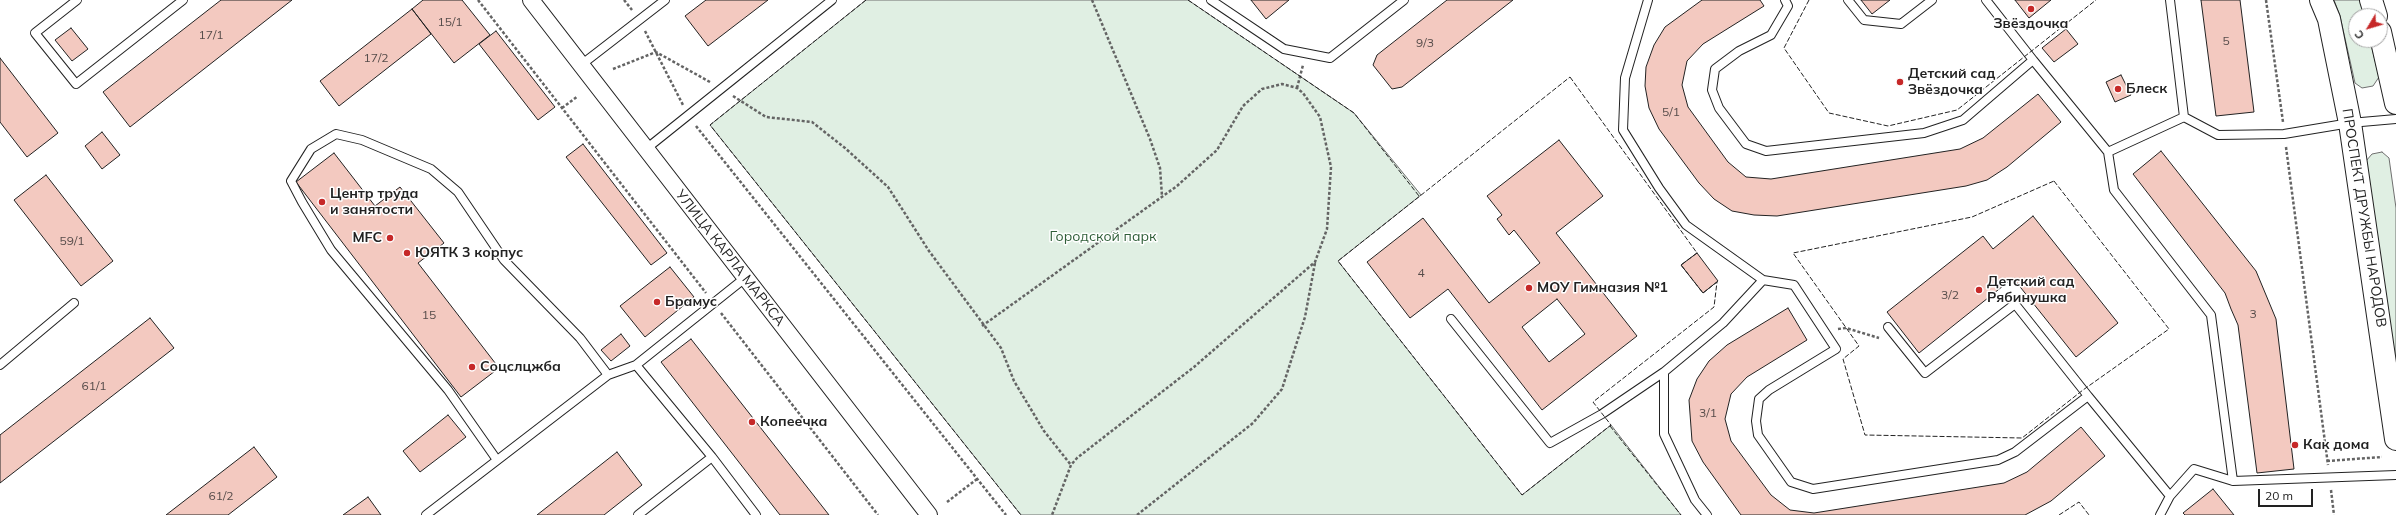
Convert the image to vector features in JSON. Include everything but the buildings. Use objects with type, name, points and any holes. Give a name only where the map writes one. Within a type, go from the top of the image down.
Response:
[{"type":"street","name":"УЛИЦА КАРЛА МАРКСА","points":[[531,0],[929,515]]},
{"type":"street","name":"ПРОСПЕКТ ДРУЖБЫ НАРОДОВ","points":[[2321,0],[2329,20],[2350,123],[2396,438]]},
{"type":"street","points":[[2384,48],[2396,103]]},
{"type":"lane","points":[[77,0],[35,33],[76,84],[183,0]]},
{"type":"lane","points":[[581,65],[665,0]]},
{"type":"lane","points":[[646,149],[832,0]]},
{"type":"lane","points":[[1211,0],[1284,49],[1330,58],[1404,0]]},
{"type":"lane","points":[[1648,0],[1625,78],[1623,130],[1659,188],[1686,225],[1763,280],[1794,285],[1836,349],[1769,390],[1759,399],[1756,421],[1758,435],[1791,482],[1813,490],[1998,460],[2016,452],[2088,396]]},
{"type":"lane","points":[[1785,0],[1788,6],[1771,35],[1739,51],[1715,69],[1712,90],[1719,108],[1746,144],[1766,152],[1924,133],[1963,120],[2033,60]]},
{"type":"lane","points":[[1848,0],[1864,20],[1901,24],[1932,0]]},
{"type":"lane","points":[[1986,0],[2108,152],[2114,190],[2211,315],[2233,481]]},
{"type":"lane","points":[[2170,0],[2184,117]]},
{"type":"lane","points":[[2108,152],[2184,117]]},
{"type":"lane","points":[[2184,117],[2218,135],[2284,134],[2350,123],[2396,119]]},
{"type":"lane","points":[[498,460],[448,390],[332,250],[302,202],[291,182],[311,149],[336,134],[362,140],[431,169],[458,192],[504,260],[580,338],[608,374]]},
{"type":"lane","points":[[426,515],[608,374],[636,365],[745,278]]},
{"type":"lane","points":[[1451,319],[1550,443],[1602,414],[1664,372],[1723,323],[1763,280]]},
{"type":"lane","points":[[0,365],[74,303]]},
{"type":"lane","points":[[1888,327],[1925,373],[2015,304],[2170,496]]},
{"type":"lane","points":[[636,365],[712,458],[756,515]]},
{"type":"lane","points":[[1664,372],[1664,434],[1695,500],[1707,515]]},
{"type":"lane","points":[[638,515],[712,458]]},
{"type":"lane","points":[[2160,515],[2170,496],[2194,469],[2233,481],[2396,475]]},
{"type":"path","points":[[478,0],[878,515]]},
{"type":"path","points":[[624,0],[640,20],[688,115],[1006,515]]},
{"type":"path","points":[[1092,0],[1150,139],[1160,168],[1162,196]]},
{"type":"path","points":[[2266,0],[2334,515]]},
{"type":"path","points":[[656,52],[722,88],[766,117],[812,122],[845,148],[888,186],[929,251],[982,326],[1000,348],[1014,381],[1044,431],[1071,465]]},
{"type":"path","points":[[613,69],[656,52]]},
{"type":"path","points":[[1297,88],[1307,53]]},
{"type":"path","points":[[982,326],[1162,196],[1218,150],[1243,106],[1262,89],[1282,84],[1297,88],[1303,93],[1320,117],[1331,168],[1327,229],[1315,262],[1305,317],[1282,389],[1253,423],[1137,515]]},
{"type":"path","points":[[562,108],[578,96]]},
{"type":"path","points":[[1052,515],[1071,465],[1077,458],[1194,367],[1315,262]]},
{"type":"path","points":[[1824,330],[1846,328],[1902,345]]},
{"type":"path","points":[[2327,461],[2382,457]]},
{"type":"path","points":[[947,502],[977,479]]},
{"type":"green space","name":"Городской парк","points":[[866,0],[1188,0],[1354,113],[1421,195],[1338,261],[1522,495],[1611,425],[1681,515],[1021,515],[710,125]]},
{"type":"green space","points":[[2334,0],[2360,0],[2362,8],[2348,8],[2348,48],[2372,48],[2379,77],[2373,86],[2362,88],[2355,83],[2340,16]]},
{"type":"green space","points":[[2382,152],[2389,158],[2396,208],[2396,373],[2366,161],[2372,154]]},
{"type":"fence","points":[[866,0],[710,125],[1021,515]]},
{"type":"fence","points":[[1188,0],[1354,113],[1419,196]]},
{"type":"fence","points":[[1809,0],[1784,48],[1829,113],[1888,126],[1957,110],[2096,0]]},
{"type":"fence","points":[[1570,77],[1697,253],[1681,265],[1703,293],[1717,282],[1714,307],[1593,402],[1611,425],[1522,495],[1338,261],[1570,77]]},
{"type":"fence","points":[[2054,181],[2169,329],[2083,390],[2022,438],[1865,435],[1843,359],[1859,346],[1793,253],[1972,217],[2054,181]]},
{"type":"fence","points":[[1610,426],[1681,515]]},
{"type":"fence","points":[[2059,515],[2079,502],[2089,515]]},
{"type":"place","name":"Звёздочка","points":[[2031,9]]},
{"type":"place","name":"Детский сад Звёздочка","points":[[1900,82]]},
{"type":"place","name":"Блеск","points":[[2118,89]]},
{"type":"place","name":"Центр труда и занятости","points":[[322,202]]},
{"type":"place","name":"MFC","points":[[390,238]]},
{"type":"place","name":"ЮЯТК 3 корпус","points":[[407,253]]},
{"type":"place","name":"МОУ Гимназия №1","points":[[1529,288]]},
{"type":"place","name":"Детский сад Рябинушка","points":[[1979,290]]},
{"type":"place","name":"Брамус","points":[[657,302]]},
{"type":"place","name":"Соцслцжба","points":[[472,367]]},
{"type":"place","name":"Копеечка","points":[[752,422]]},
{"type":"place","name":"Как дома","points":[[2295,445]]}]
